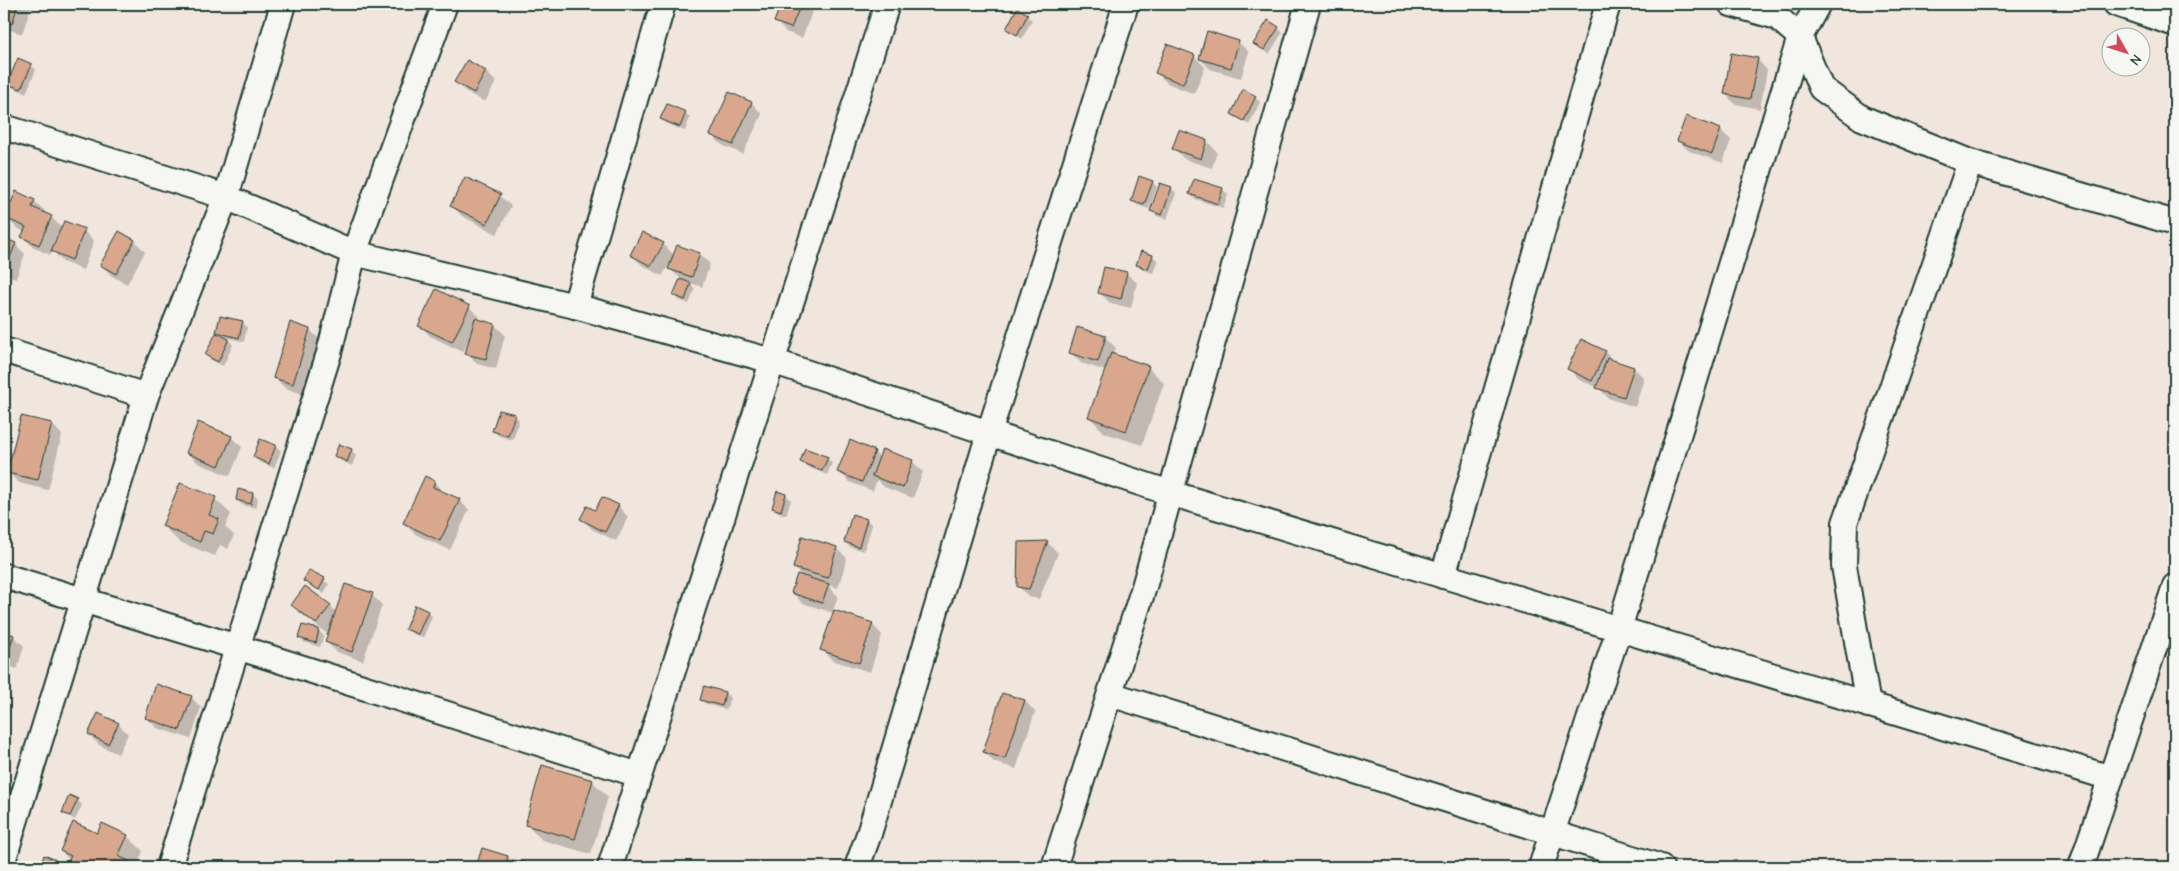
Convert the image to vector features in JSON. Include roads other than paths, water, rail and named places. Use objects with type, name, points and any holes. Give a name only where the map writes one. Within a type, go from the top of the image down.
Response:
[{"type":"street","points":[[4,858],[9,822],[85,601],[146,396],[226,197],[283,4]]},
{"type":"street","points":[[169,867],[329,353],[354,253],[445,4]]},
{"type":"street","points":[[575,306],[662,4]]},
{"type":"street","points":[[610,867],[887,4]]},
{"type":"street","points":[[857,867],[869,834],[989,433],[1126,4]]},
{"type":"street","points":[[1054,867],[1144,587],[1308,4]]},
{"type":"street","points":[[1443,576],[1608,4]]},
{"type":"street","points":[[1731,4],[1777,17],[1800,38],[1821,88],[1862,118],[1970,162],[2175,223]]},
{"type":"street","points":[[1541,867],[1619,629],[1800,38],[1818,4]]},
{"type":"street","points":[[2116,4],[2175,24]]},
{"type":"street","points":[[4,127],[226,197],[354,253],[575,306],[772,361],[1170,493],[2111,778]]},
{"type":"street","points":[[1868,704],[1844,566],[1845,523],[1970,162]]},
{"type":"street","points":[[4,350],[146,396]]},
{"type":"street","points":[[4,576],[237,647],[639,775]]},
{"type":"street","points":[[2082,867],[2111,778],[2169,623],[2175,586]]},
{"type":"street","points":[[1110,694],[1661,867]]}]
